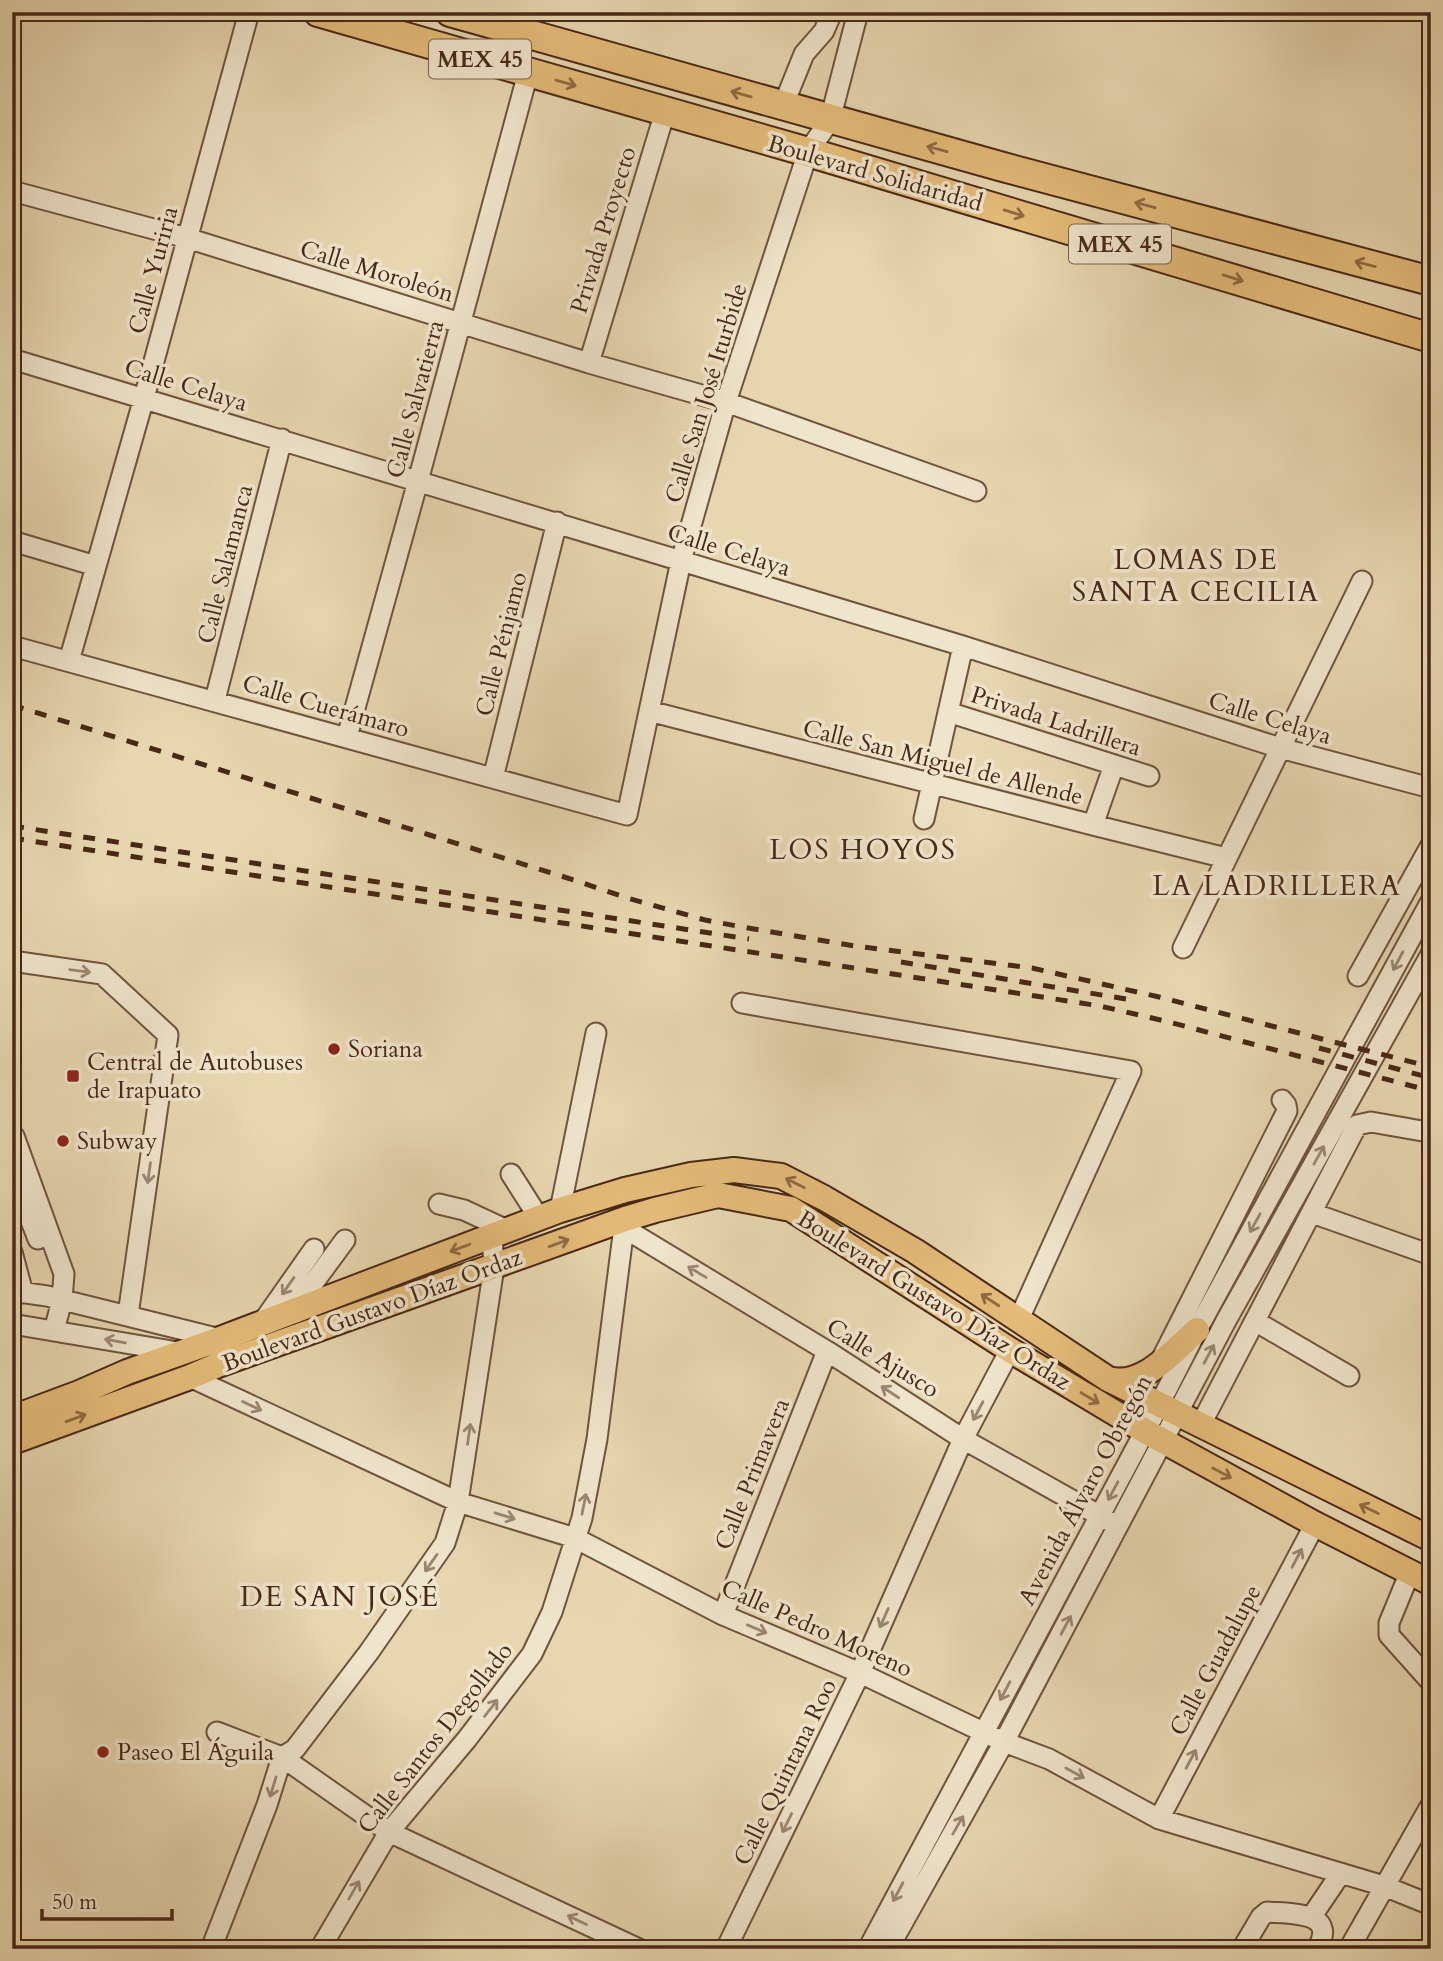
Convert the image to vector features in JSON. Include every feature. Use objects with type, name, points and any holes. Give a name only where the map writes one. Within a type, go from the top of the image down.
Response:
[{"type":"highway","name":"Boulevard Solidaridad","points":[[450,12],[830,120],[1431,281]]},
{"type":"highway","name":"Boulevard Solidaridad","points":[[330,14],[808,152],[1431,338]]},
{"type":"main road","name":"Boulevard Gustavo Díaz Ordaz","points":[[12,1418],[550,1214],[625,1190],[691,1175],[734,1170],[781,1176],[824,1198],[915,1251],[1108,1379],[1431,1539]]},
{"type":"main road","name":"Boulevard Gustavo Díaz Ordaz","points":[[12,1442],[494,1266],[625,1224],[655,1210],[718,1195],[791,1209],[1010,1350],[1153,1436],[1420,1578]]},
{"type":"main road","points":[[1108,1379],[1115,1381],[1146,1373],[1197,1330]]},
{"type":"street","name":"Calle Yuriria","points":[[69,661],[249,12]]},
{"type":"street","points":[[783,106],[804,54],[824,31],[832,12]]},
{"type":"street","name":"Calle San José Iturbide","points":[[627,815],[681,561],[726,402],[808,152],[830,120],[858,12]]},
{"type":"street","name":"Calle Salvatierra","points":[[347,737],[528,72]]},
{"type":"street","name":"Privada Proyecto","points":[[589,363],[665,112]]},
{"type":"street","name":"Calle Moroleón","points":[[12,191],[187,238],[589,363],[726,402],[976,491]]},
{"type":"street","name":"Calle Celaya","points":[[12,359],[963,646],[1280,748],[1431,788]]},
{"type":"street","name":"Calle Salamanca","points":[[215,700],[282,439]]},
{"type":"street","name":"Calle Pénjamo","points":[[493,778],[557,522]]},
{"type":"street","points":[[12,541],[96,566]]},
{"type":"street","points":[[1182,948],[1362,581]]},
{"type":"street","name":"Calle Cuerámaro","points":[[12,646],[627,815]]},
{"type":"street","points":[[924,819],[963,646]]},
{"type":"street","name":"Calle San Miguel de Allende","points":[[649,711],[1226,858]]},
{"type":"street","name":"Privada Ladrillera","points":[[948,712],[1149,776]]},
{"type":"street","points":[[1093,825],[1114,765]]},
{"type":"street","points":[[1358,976],[1431,845]]},
{"type":"street","name":"Avenida Álvaro Obregón","points":[[1168,1410],[1197,1330],[1431,901]]},
{"type":"street","name":"Avenida Álvaro Obregón","points":[[867,1949],[1100,1515],[1227,1319],[1431,954]]},
{"type":"street","points":[[12,961],[102,974],[169,1035],[128,1315]]},
{"type":"street","points":[[742,1003],[1131,1071],[1019,1319]]},
{"type":"street","points":[[550,1214],[596,1034]]},
{"type":"street","points":[[1159,1364],[1287,1111],[1282,1100]]},
{"type":"street","points":[[1200,1426],[1357,1125],[1371,1122],[1428,1132]]},
{"type":"street","points":[[12,1135],[64,1274],[47,1329]]},
{"type":"street","points":[[511,1174],[550,1214]]},
{"type":"street","points":[[12,1175],[18,1200],[52,1275],[55,1298]]},
{"type":"street","points":[[211,1949],[267,1805],[282,1757],[295,1749],[361,1663],[445,1543],[458,1502],[500,1233],[464,1210],[439,1204]]},
{"type":"street","points":[[1312,1213],[1431,1255]]},
{"type":"street","name":"Calle Ajusco","points":[[625,1224],[963,1438],[1118,1526]]},
{"type":"street","name":"Calle Santos Degollado","points":[[320,1949],[388,1832],[467,1740],[533,1654],[552,1612],[582,1518],[597,1439],[625,1224]]},
{"type":"street","points":[[292,1312],[345,1240]]},
{"type":"street","points":[[262,1323],[314,1249]]},
{"type":"street","points":[[12,1252],[18,1292],[55,1298],[220,1339]]},
{"type":"street","points":[[1255,1321],[1349,1376]]},
{"type":"street","points":[[12,1324],[182,1352],[218,1365]]},
{"type":"street","name":"Calle Quintana Roo","points":[[726,1949],[860,1673],[963,1438],[1010,1350]]},
{"type":"street","name":"Calle Primavera","points":[[723,1615],[827,1351]]},
{"type":"street","name":"Calle Pedro Moreno","points":[[190,1377],[458,1502],[575,1538],[723,1615],[860,1673],[1004,1742],[1049,1759],[1159,1819],[1384,1886],[1431,1905]]},
{"type":"street","name":"Avenida Álvaro Obregón","points":[[888,1949],[983,1781],[1118,1526],[1153,1436]]},
{"type":"street","name":"Calle Guadalupe","points":[[1159,1819],[1315,1524]]},
{"type":"street","points":[[1420,1578],[1389,1623],[1389,1635],[1431,1682]]},
{"type":"street","points":[[217,1731],[282,1757],[388,1832],[639,1949]]},
{"type":"street","points":[[983,1781],[994,1770],[1019,1759],[1049,1759]]},
{"type":"street","points":[[1349,1949],[1431,1805]]},
{"type":"street","points":[[1302,1915],[1341,1873]]},
{"type":"street","points":[[1242,1949],[1261,1917],[1267,1912],[1302,1915],[1319,1922],[1322,1940],[1317,1949]]},
{"type":"railway","points":[[12,705],[627,898],[705,920],[855,946],[1032,968],[1159,997],[1431,1067]]},
{"type":"railway","points":[[12,826],[749,939]]},
{"type":"railway","points":[[12,838],[1100,1006],[1431,1091]]},
{"type":"railway","points":[[901,962],[1126,999]]},
{"type":"railway","points":[[1319,1048],[1431,1078]]},
{"type":"place","name":"Soriana","points":[[334,1049]]},
{"type":"place","name":"Central de Autobuses de Irapuato","points":[[73,1076]]},
{"type":"place","name":"Subway","points":[[63,1141]]},
{"type":"place","name":"Paseo El Águila","points":[[103,1752]]},
{"type":"district","name":"LOMAS DE SANTA CECILIA","points":[[1196,575]]},
{"type":"district","name":"LOS HOYOS","points":[[863,849]]},
{"type":"district","name":"LA LADRILLERA","points":[[1277,885]]},
{"type":"district","name":"DE SAN JOSÉ","points":[[340,1596]]}]
